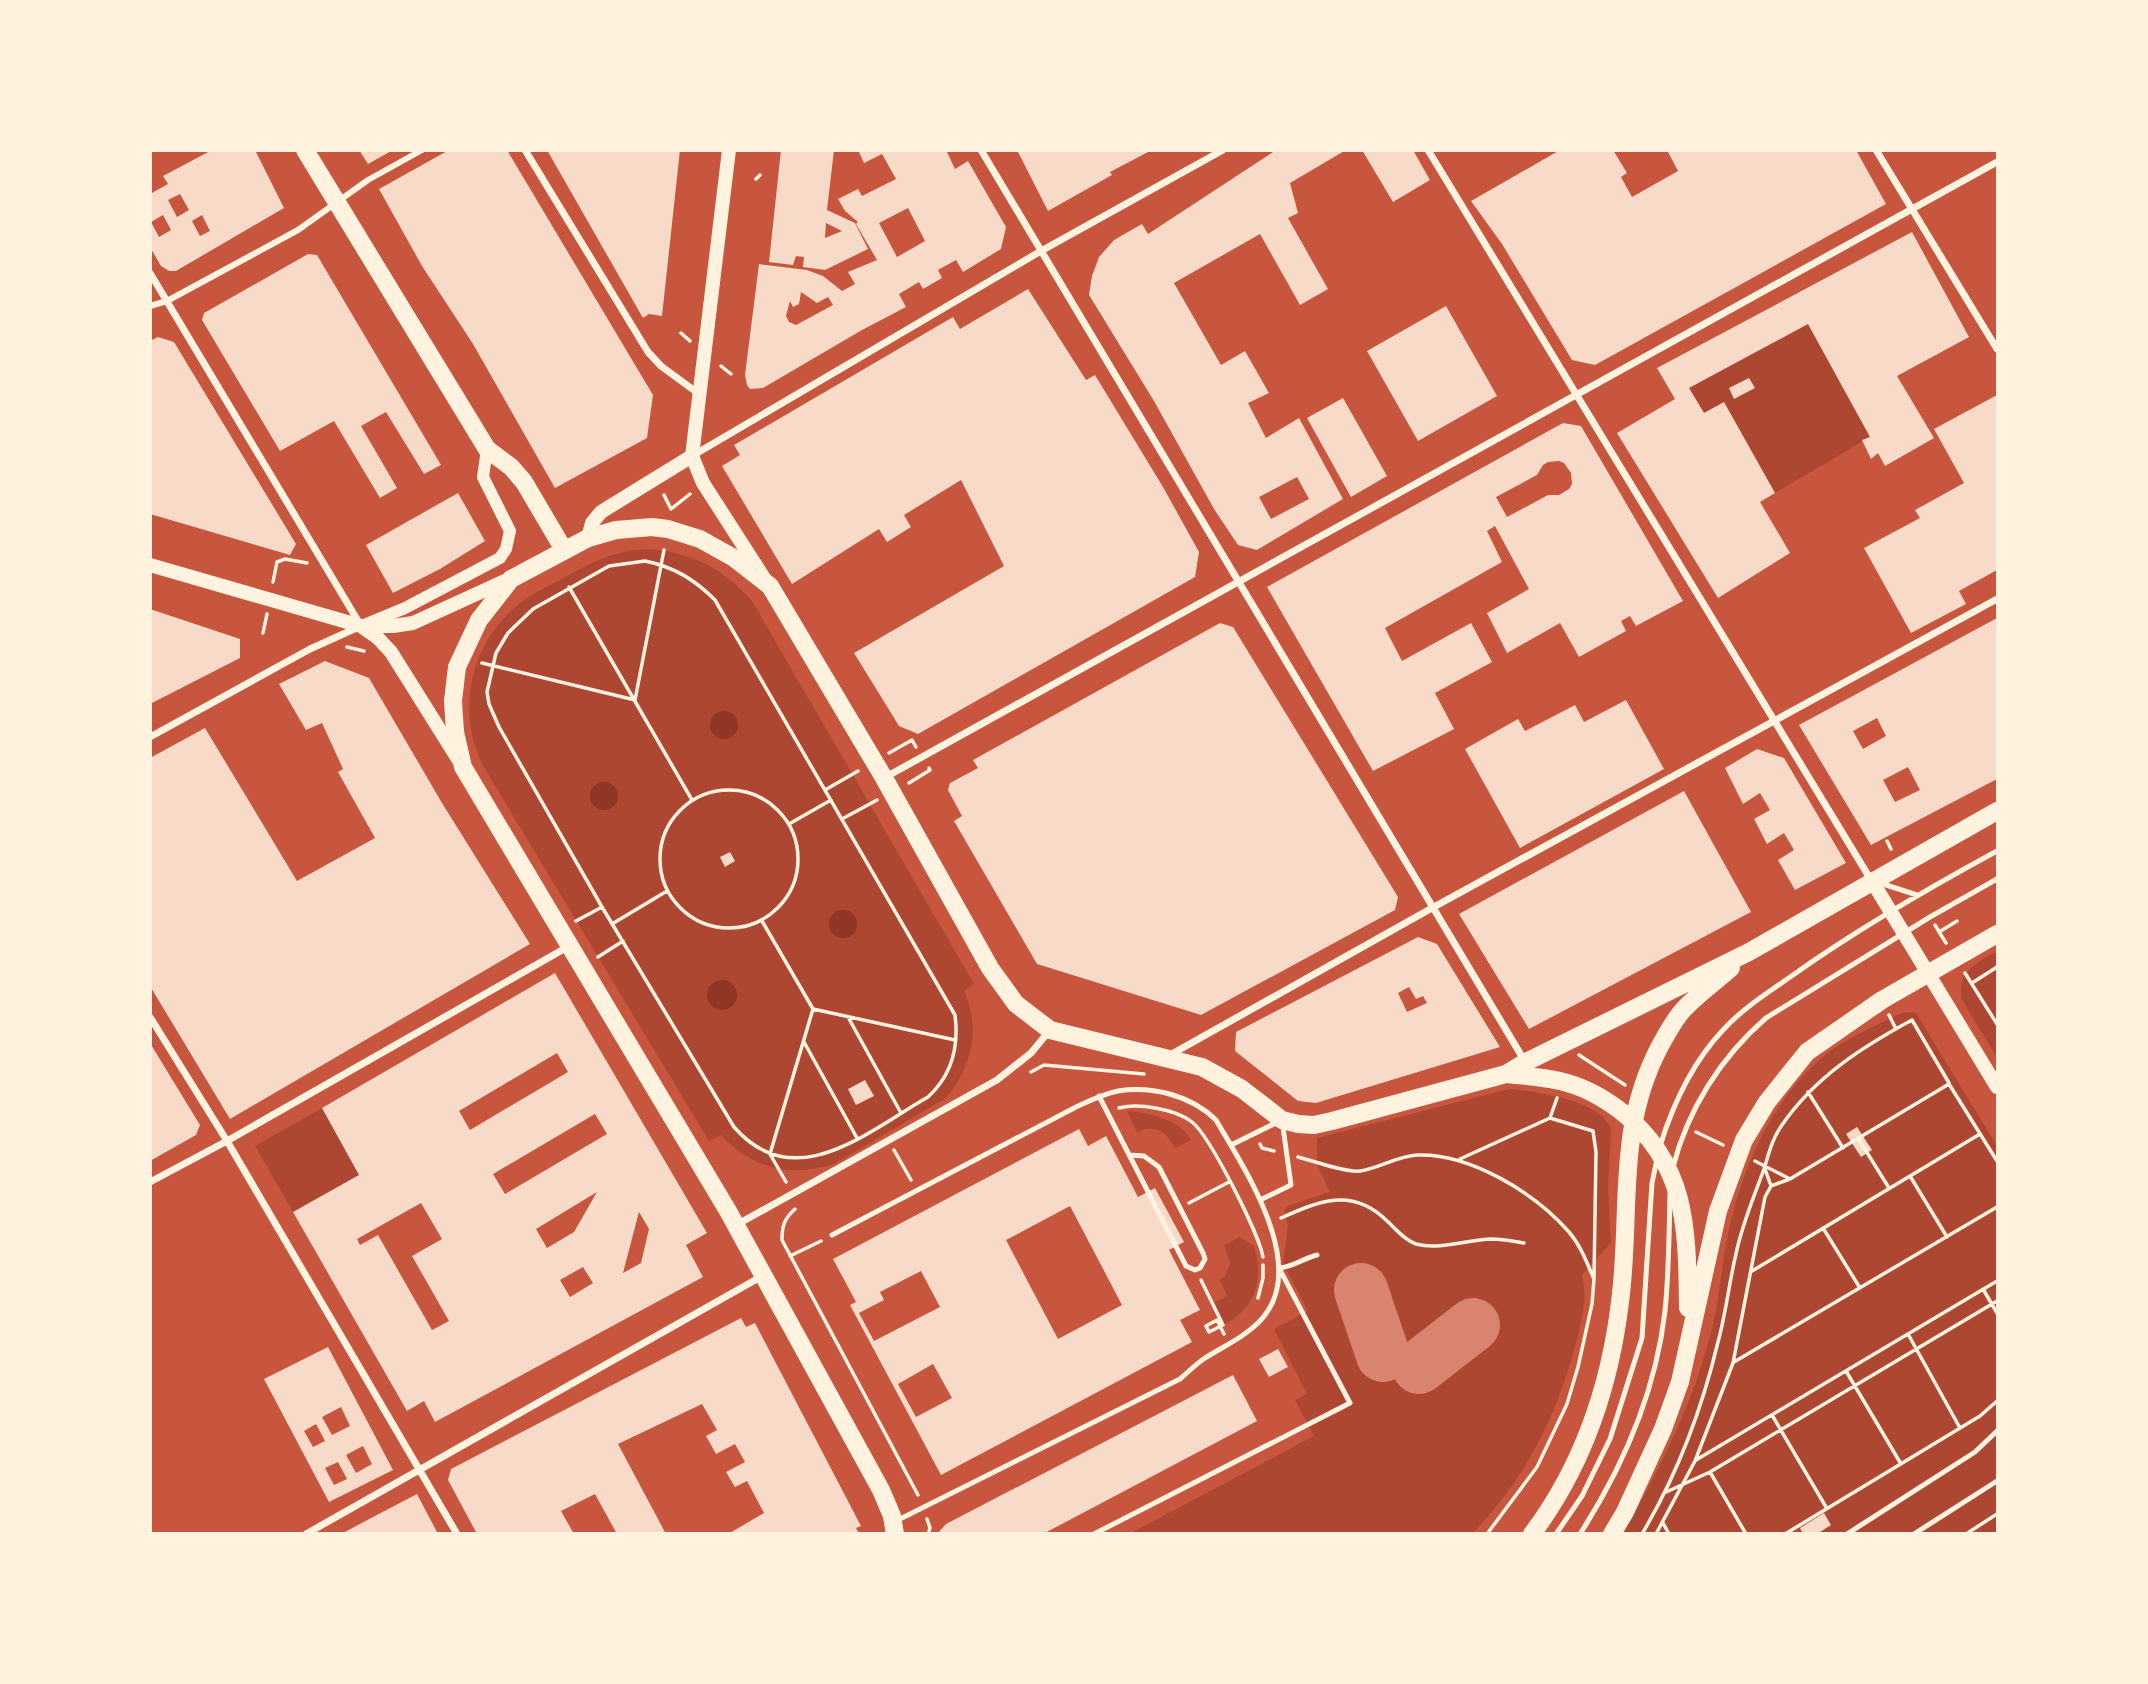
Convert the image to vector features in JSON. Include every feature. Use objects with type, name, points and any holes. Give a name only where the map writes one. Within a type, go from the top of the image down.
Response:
[{"type":"main road","points":[[305,150],[487,449],[520,476],[564,550]]},
{"type":"main road","points":[[729,150],[692,456],[703,483],[769,586],[884,778],[990,968],[1006,992],[1027,1014],[1050,1030],[1202,1067],[1242,1089],[1282,1120],[1306,1125],[1332,1121],[1506,1074],[1749,951],[1997,811]]},
{"type":"main road","points":[[588,537],[592,523],[601,512],[692,456]]},
{"type":"main road","points":[[150,565],[361,626],[393,626],[413,623],[511,579],[588,537],[636,527],[652,527],[700,539],[734,558],[769,586]]},
{"type":"main road","points":[[463,767],[453,701],[457,667],[480,620],[511,579]]},
{"type":"main road","points":[[361,626],[383,642],[391,652],[571,945],[764,1275],[881,1490],[894,1528]]},
{"type":"main road","points":[[1872,881],[1997,1087]]},
{"type":"main road","points":[[1612,1534],[1663,1429],[1680,1382],[1718,1211],[1744,1140],[1767,1102],[1807,1052],[1882,1000],[1997,933]]},
{"type":"main road","points":[[1532,1534],[1557,1496],[1588,1434],[1608,1372],[1621,1300],[1628,1155],[1633,1121],[1654,1059],[1682,1010],[1749,951]]},
{"type":"main road","points":[[1506,1074],[1563,1081],[1602,1099],[1633,1121],[1659,1149],[1679,1199],[1688,1255],[1689,1336]]},
{"type":"street","points":[[150,306],[167,301],[298,230],[368,180],[422,150]]},
{"type":"street","points":[[525,150],[648,352],[661,366],[700,395]]},
{"type":"street","points":[[981,150],[1526,1062]]},
{"type":"street","points":[[692,456],[1041,251],[1223,150]]},
{"type":"street","points":[[1428,150],[1872,881]]},
{"type":"street","points":[[1876,150],[1997,349]]},
{"type":"street","points":[[884,778],[1997,162]]},
{"type":"street","points":[[150,272],[361,626]]},
{"type":"street","points":[[150,737],[310,649],[405,608],[500,558],[506,550],[510,531],[484,477],[487,449]]},
{"type":"street","points":[[1166,1057],[1997,599]]},
{"type":"street","points":[[150,1182],[227,1142],[571,945]]},
{"type":"street","points":[[150,1017],[227,1142],[457,1534]]},
{"type":"street","points":[[736,1225],[997,1080],[1031,1053],[1050,1030]]},
{"type":"street","points":[[306,1534],[764,1275]]},
{"type":"lane","points":[[1556,1534],[1582,1496],[1610,1439],[1642,1338],[1652,1183],[1669,1115],[1687,1080],[1721,1031],[1744,1009],[1847,936],[1997,851]]},
{"type":"lane","points":[[1580,1534],[1629,1439],[1649,1391],[1665,1310],[1671,1174],[1686,1128],[1707,1087],[1726,1058],[1766,1018],[1997,879]]},
{"type":"lane","points":[[1872,881],[1917,895]]},
{"type":"lane","points":[[832,1235],[1099,1096],[1134,1090],[1177,1095],[1207,1111],[1216,1120],[1260,1200],[1275,1240],[1279,1268],[1277,1291],[1261,1320],[1239,1340],[1204,1359],[1180,1379],[924,1508],[894,1528]]},
{"type":"lane","points":[[1099,1096],[1107,1111],[1129,1155],[1186,1266],[1195,1270],[1204,1264],[1203,1253],[1160,1167],[1144,1156],[1129,1155]]},
{"type":"lane","points":[[1231,1146],[1282,1120],[1291,1185],[1260,1200]]},
{"type":"lane","points":[[1279,1268],[1288,1268],[1307,1257],[1317,1255]]},
{"type":"lane","points":[[1094,1534],[1350,1403],[1279,1268]]},
{"type":"lane","points":[[1847,1534],[1975,1452],[1997,1432]]},
{"type":"lane","points":[[1914,1534],[1997,1481]]},
{"type":"path","points":[[756,179],[760,175]]},
{"type":"path","points":[[664,495],[671,509],[692,493]]},
{"type":"path","points":[[635,700],[664,550]]},
{"type":"path","points":[[263,633],[277,562],[285,559],[326,567]]},
{"type":"path","points":[[633,562],[661,564],[693,580],[715,600],[955,1015],[956,1040],[950,1068],[938,1087],[928,1097],[825,1155],[799,1158],[770,1154],[746,1142],[734,1127],[602,907],[499,727],[489,704],[487,692],[496,653],[508,633],[533,609],[608,566],[633,562]]},
{"type":"path","points":[[569,587],[692,800]]},
{"type":"path","points":[[310,649],[338,646],[362,650],[372,655]]},
{"type":"path","points":[[482,663],[635,700]]},
{"type":"path","points":[[825,790],[853,774]]},
{"type":"path","points":[[718,790],[746,791],[771,803],[789,824],[798,851],[796,878],[783,903],[762,921],[736,929],[708,926],[684,913],[667,891],[662,877],[660,848],[671,820],[692,800],[718,790]]},
{"type":"path","points":[[789,824],[831,800]]},
{"type":"path","points":[[612,923],[667,891]]},
{"type":"path","points":[[576,921],[602,907]]},
{"type":"path","points":[[1939,932],[1958,920]]},
{"type":"path","points":[[762,921],[813,1009],[770,1154],[799,1205],[787,1216],[782,1227],[782,1240],[924,1508],[930,1528],[928,1534]]},
{"type":"path","points":[[598,957],[623,941]]},
{"type":"path","points":[[1997,967],[1972,983],[1997,1024]]},
{"type":"path","points":[[813,1009],[956,1040]]},
{"type":"path","points":[[848,1017],[901,1112]]},
{"type":"path","points":[[1642,1534],[1688,1440],[1712,1368],[1741,1231],[1770,1144],[1781,1125],[1808,1092],[1853,1055],[1912,1020],[1997,1161]]},
{"type":"path","points":[[804,1041],[857,1138]]},
{"type":"path","points":[[1032,1072],[1044,1065],[1154,1075]]},
{"type":"path","points":[[1550,1118],[1563,1081]]},
{"type":"path","points":[[1771,1186],[1790,1179],[1949,1084]]},
{"type":"path","points":[[1808,1092],[1843,1148]]},
{"type":"path","points":[[1107,1111],[1142,1105],[1184,1117],[1193,1122],[1202,1133],[1260,1243],[1264,1261],[1263,1278],[1255,1304]]},
{"type":"path","points":[[1459,1160],[1550,1118],[1593,1131],[1596,1152],[1594,1279],[1590,1317],[1567,1404],[1537,1467],[1487,1534]]},
{"type":"path","points":[[880,1125],[918,1190]]},
{"type":"path","points":[[1254,1134],[1262,1148],[1357,1172],[1414,1155],[1459,1160],[1490,1172],[1534,1200],[1559,1222],[1578,1245],[1594,1279]]},
{"type":"path","points":[[1752,1271],[1980,1134]]},
{"type":"path","points":[[1858,1138],[1889,1188]]},
{"type":"path","points":[[1764,1167],[1790,1179]]},
{"type":"path","points":[[1656,1534],[1695,1461],[1733,1363],[1761,1214],[1771,1186],[1764,1167]]},
{"type":"path","points":[[1910,1176],[1947,1237]]},
{"type":"path","points":[[1200,1196],[1229,1182]]},
{"type":"path","points":[[1270,1223],[1321,1202],[1336,1199],[1360,1202],[1371,1207],[1415,1244],[1437,1246],[1490,1239],[1524,1243]]},
{"type":"path","points":[[1733,1363],[1997,1207]]},
{"type":"path","points":[[1823,1227],[1860,1288]]},
{"type":"path","points":[[789,1257],[832,1235]]},
{"type":"path","points":[[1195,1270],[1223,1325],[1209,1332],[1206,1326],[1217,1320],[1224,1334],[1229,1344]]},
{"type":"path","points":[[1695,1461],[1997,1281]]},
{"type":"path","points":[[1983,1289],[1997,1313]]},
{"type":"path","points":[[1664,1493],[1710,1472],[1997,1301]]},
{"type":"path","points":[[1224,1334],[1233,1329]]},
{"type":"path","points":[[1908,1334],[1960,1428]]},
{"type":"path","points":[[1846,1371],[1900,1464]]},
{"type":"path","points":[[1785,1534],[1980,1416],[1997,1401]]},
{"type":"path","points":[[1772,1415],[1826,1507]]},
{"type":"path","points":[[1710,1472],[1745,1534]]},
{"type":"path","points":[[1966,1534],[1997,1514]]},
{"type":"path","points":[[1662,1522],[1669,1534]]},
{"type":"shaded area","points":[[1808,324],[1870,437],[1775,493],[1724,402],[1704,413],[1689,388]]},
{"type":"shaded area","points":[[647,549],[678,554],[705,564],[730,579],[752,601],[974,984],[964,991],[973,1033],[968,1061],[946,1098],[834,1164],[802,1170],[773,1168],[746,1156],[721,1135],[709,1141],[485,769],[476,749],[469,706],[471,684],[486,644],[498,625],[523,601],[580,569],[611,555]]},
{"type":"shaded area","points":[[724,711],[734,715],[738,725],[734,735],[724,739],[714,735],[710,725],[714,715]]},
{"type":"shaded area","points":[[604,782],[614,786],[618,796],[614,806],[604,810],[594,806],[590,796],[594,786]]},
{"type":"shaded area","points":[[843,910],[853,914],[857,924],[853,934],[843,938],[833,934],[829,924],[833,914]]},
{"type":"shaded area","points":[[1997,951],[1997,1058],[1962,1000],[1961,990],[1969,970]]},
{"type":"shaded area","points":[[722,980],[728,981],[736,989],[736,1001],[728,1009],[722,1010],[716,1009],[708,1001],[707,995],[708,989],[716,981]]},
{"type":"shaded area","points":[[1904,1012],[1916,1013],[1997,1146],[1997,1532],[1622,1534],[1650,1485],[1696,1382],[1712,1329],[1725,1251],[1740,1188],[1762,1137],[1791,1090],[1829,1052],[1856,1035]]},
{"type":"shaded area","points":[[1509,1089],[1567,1099],[1596,1112],[1606,1120],[1611,1130],[1608,1188],[1611,1243],[1582,1275],[1584,1301],[1580,1326],[1568,1370],[1549,1421],[1524,1468],[1492,1512],[1473,1533],[1129,1534],[1314,1436],[1295,1400],[1307,1394],[1274,1329],[1308,1311],[1283,1263],[1288,1226],[1284,1210],[1288,1206],[1330,1192],[1317,1165],[1317,1138]]},
{"type":"shaded area","points":[[322,1108],[359,1175],[293,1212],[255,1146]]},
{"type":"shaded area","points":[[1127,1111],[1145,1113],[1172,1122],[1191,1140],[1175,1148],[1160,1131],[1150,1129],[1137,1132]]},
{"type":"shaded area","points":[[1240,1237],[1254,1246],[1257,1281],[1255,1291],[1244,1310],[1225,1324],[1214,1303],[1227,1296],[1220,1280],[1226,1275],[1230,1263],[1224,1245]]},
{"type":"building","points":[[212,150],[255,150],[284,208],[176,271],[169,271],[161,266],[150,247],[150,194],[168,184],[163,176]],"holes":[[[180,194],[189,210],[177,217],[168,200]],[[163,215],[171,230],[159,237],[151,222]],[[202,215],[210,231],[200,236],[192,221]]]},
{"type":"building","points":[[359,150],[393,150],[368,164]]},
{"type":"building","points":[[449,150],[507,150],[653,395],[647,438],[555,488],[473,344],[422,266],[379,189]]},
{"type":"building","points":[[547,150],[680,150],[662,316],[649,314],[643,318]]},
{"type":"building","points":[[781,150],[834,150],[827,210],[855,223],[868,249],[825,270],[803,267],[804,257],[796,256],[793,265],[769,262]],"holes":[[[826,223],[842,231],[825,238]]]},
{"type":"building","points":[[858,150],[946,150],[955,169],[968,161],[1006,227],[1001,249],[963,272],[956,260],[938,270],[942,278],[923,289],[919,282],[899,294],[906,307],[763,388],[750,389],[745,375],[759,264],[807,270],[823,276],[842,291],[855,284],[848,272],[877,260],[856,224],[858,222],[845,211],[838,199],[858,189],[862,196],[896,179],[882,154],[864,163]],"holes":[[[908,208],[925,241],[897,257],[879,223]],[[801,292],[817,303],[828,297],[833,305],[796,325],[789,322],[786,316],[790,301],[793,307],[799,304]]]},
{"type":"building","points":[[1017,150],[1152,150],[1110,172],[1112,175],[1048,211]]},
{"type":"building","points":[[1271,150],[1346,150],[1290,183],[1298,213],[1288,218],[1328,289],[1300,305],[1260,234],[1174,283],[1221,365],[1245,351],[1269,393],[1248,403],[1266,438],[1299,418],[1343,499],[1257,550],[1238,545],[1214,509],[1154,401],[1089,295],[1099,257],[1114,240],[1142,224],[1148,234],[1273,152]],"holes":[[[1297,477],[1309,499],[1271,519],[1259,497]]]},
{"type":"building","points":[[1362,150],[1413,150],[1430,180],[1393,202]]},
{"type":"building","points":[[1560,150],[1613,150],[1627,173],[1621,177],[1632,197],[1678,171],[1667,150],[1856,150],[1886,204],[1595,365],[1572,360],[1502,244],[1471,201]]},
{"type":"building","points":[[1912,232],[1969,337],[1897,376],[1934,438],[1885,466],[1878,453],[1871,459],[1862,440],[1870,437],[1808,324],[1689,388],[1704,413],[1724,402],[1775,493],[1760,502],[1790,553],[1718,598],[1617,433],[1675,399],[1657,368]]},
{"type":"building","points":[[308,254],[317,255],[441,465],[424,474],[386,412],[361,426],[397,488],[380,498],[334,421],[280,451],[202,320],[204,313]]},
{"type":"building","points":[[1028,289],[1086,380],[1095,375],[1163,487],[1199,552],[1195,577],[918,734],[899,726],[854,653],[1004,566],[961,480],[904,515],[911,527],[887,542],[879,529],[792,584],[722,466],[740,455],[734,445],[953,317],[960,329]]},
{"type":"building","points":[[1446,306],[1497,396],[1418,441],[1367,351]]},
{"type":"building","points":[[158,337],[174,342],[296,544],[290,555],[150,514],[150,341]]},
{"type":"building","points":[[1749,378],[1755,388],[1734,399],[1729,388]]},
{"type":"building","points":[[1997,395],[1997,570],[1959,591],[1966,604],[1911,633],[1864,548],[1920,518],[1915,510],[1964,483],[1934,429]]},
{"type":"building","points":[[1343,398],[1387,476],[1351,497],[1307,418]]},
{"type":"building","points":[[1563,423],[1581,426],[1683,601],[1636,626],[1630,616],[1621,621],[1626,631],[1579,657],[1560,623],[1507,653],[1487,613],[1529,589],[1495,526],[1487,531],[1502,562],[1385,628],[1402,661],[1471,623],[1492,662],[1435,693],[1454,729],[1373,771],[1267,587]],"holes":[[[1548,462],[1564,463],[1571,473],[1572,484],[1569,489],[1559,495],[1548,495],[1507,517],[1496,497],[1537,475]]]},
{"type":"building","points":[[458,493],[485,541],[440,569],[393,593],[366,545]]},
{"type":"building","points":[[150,609],[240,639],[240,658],[150,704]]},
{"type":"building","points":[[1997,618],[1997,779],[1871,845],[1799,725]],"holes":[[[1877,718],[1886,736],[1863,749],[1853,731]],[[1908,767],[1920,790],[1895,802],[1883,780]]]},
{"type":"building","points":[[1220,623],[1233,627],[1398,897],[1395,910],[1201,1015],[1037,964],[954,821],[962,816],[948,790],[950,783],[978,768],[973,760]]},
{"type":"building","points":[[325,661],[369,678],[442,803],[530,944],[230,1119],[150,986],[150,758],[205,728],[297,881],[375,838],[338,772],[343,769],[322,723],[306,730],[279,684]]},
{"type":"building","points":[[1626,700],[1664,769],[1520,848],[1465,749],[1518,719],[1525,731],[1575,705],[1584,722]]},
{"type":"building","points":[[1757,749],[1784,758],[1846,863],[1795,890],[1778,860],[1794,850],[1784,833],[1767,844],[1754,819],[1770,810],[1760,793],[1743,804],[1725,768]]},
{"type":"building","points":[[1684,791],[1751,912],[1529,1029],[1459,914]]},
{"type":"building","points":[[730,852],[735,861],[725,867],[720,857]]},
{"type":"building","points":[[1418,937],[1437,944],[1500,1047],[1316,1103],[1298,1101],[1235,1051],[1236,1032]],"holes":[[[1409,987],[1416,999],[1423,996],[1427,1003],[1407,1012],[1398,993]]]},
{"type":"building","points":[[555,973],[707,1233],[686,1245],[703,1277],[435,1422],[424,1401],[407,1411],[293,1212],[359,1175],[322,1108]],"holes":[[[557,1053],[568,1072],[470,1130],[459,1111]],[[595,1114],[607,1134],[505,1194],[493,1174]],[[597,1192],[574,1232],[547,1248],[536,1229]],[[421,1203],[442,1239],[412,1256],[449,1321],[432,1330],[378,1235],[360,1245],[357,1239]],[[639,1212],[649,1229],[641,1263],[623,1273]],[[583,1267],[593,1283],[570,1297],[560,1280]]]},
{"type":"building","points":[[150,1043],[200,1125],[196,1135],[150,1161]]},
{"type":"building","points":[[865,1080],[874,1096],[856,1105],[848,1089]]},
{"type":"building","points":[[1857,1127],[1872,1150],[1861,1157],[1846,1134]]},
{"type":"building","points":[[1079,1129],[1088,1146],[1106,1136],[1138,1197],[1155,1188],[1184,1242],[1169,1250],[1200,1310],[1180,1320],[1192,1342],[941,1475],[850,1305],[856,1302],[833,1259]],"holes":[[[1070,1206],[1122,1305],[1058,1339],[1006,1240]],[[921,1271],[940,1307],[874,1341],[859,1313],[884,1300],[880,1292]],[[933,1364],[952,1398],[916,1417],[898,1384]]]},
{"type":"building","points":[[741,1318],[746,1327],[755,1323],[861,1526],[856,1528],[859,1534],[728,1534],[764,1513],[747,1481],[735,1487],[726,1472],[745,1462],[735,1444],[716,1454],[706,1436],[717,1430],[702,1404],[618,1444],[666,1534],[617,1534],[595,1494],[561,1511],[574,1534],[477,1534],[448,1480],[451,1469]]},
{"type":"building","points":[[328,1347],[393,1470],[329,1502],[264,1379]],"holes":[[[341,1407],[350,1426],[332,1435],[322,1417]],[[316,1424],[325,1441],[313,1447],[304,1431]],[[363,1446],[372,1464],[356,1473],[346,1455]],[[338,1462],[347,1479],[334,1485],[325,1468]]]},
{"type":"building","points":[[1278,1349],[1288,1367],[1269,1377],[1259,1359]]},
{"type":"building","points":[[1233,1375],[1257,1421],[1043,1534],[937,1534],[946,1524]]},
{"type":"building","points":[[417,1494],[438,1534],[341,1534],[373,1517]]},
{"type":"building","points":[[1824,1513],[1831,1525],[1817,1534],[1803,1534],[1800,1528]]},
{"type":"taxiway","points":[[1361,1290],[1383,1355]]},
{"type":"taxiway","points":[[1419,1367],[1473,1325]]}]
